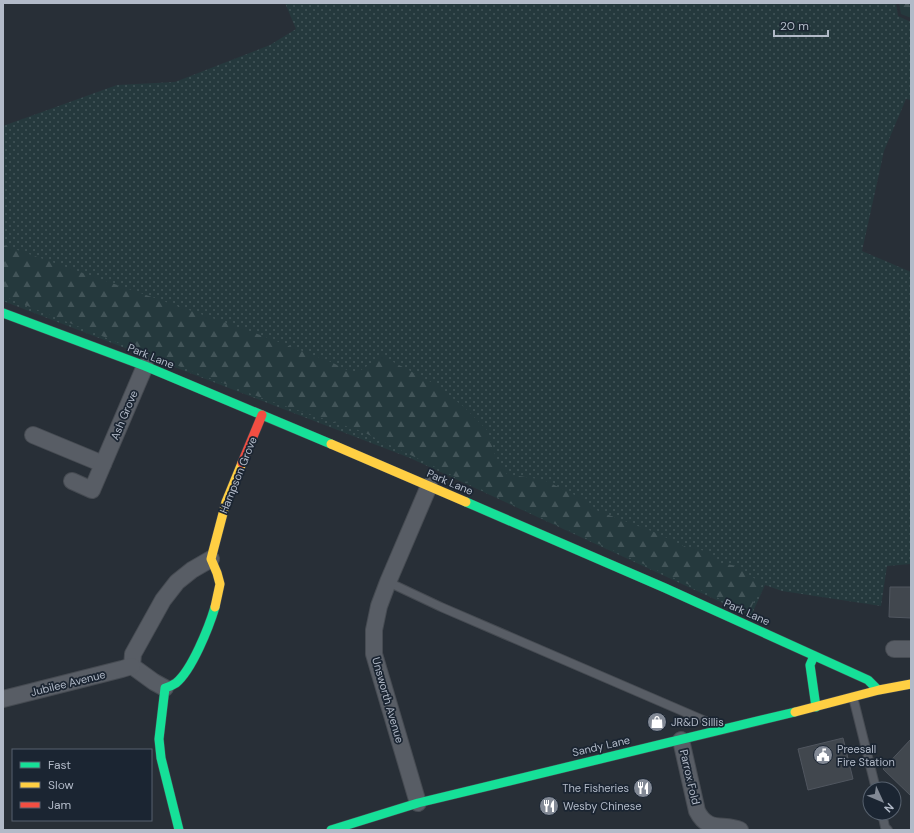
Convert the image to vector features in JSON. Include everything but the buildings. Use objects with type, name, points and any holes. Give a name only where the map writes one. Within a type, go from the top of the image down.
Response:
[{"type":"main road","name":"Park Lane","points":[[3,313],[145,366],[429,486],[665,588],[868,680],[878,690]]},
{"type":"main road","name":"Hampson Grove","points":[[210,559],[226,502],[262,415]]},
{"type":"main road","points":[[179,830],[161,758],[159,739],[165,688],[176,682],[187,669],[207,630],[214,610],[220,587],[218,574],[210,559]]},
{"type":"main road","points":[[814,656],[810,665],[816,707]]},
{"type":"main road","name":"Sandy Lane","points":[[331,830],[418,803],[816,707],[878,690],[911,684]]},
{"type":"street","name":"Ash Grove","points":[[72,482],[92,490],[145,366]]},
{"type":"street","points":[[33,435],[103,464]]},
{"type":"street","name":"Unsworth Avenue","points":[[418,803],[374,654],[374,630],[379,606],[388,582],[429,486]]},
{"type":"street","points":[[165,688],[132,666],[132,654],[151,619],[177,582],[192,570],[210,559]]},
{"type":"street","points":[[894,649],[911,649]]},
{"type":"street","name":"Jubilee Avenue","points":[[3,699],[132,666]]},
{"type":"street","name":"Parrox Fold","points":[[681,740],[697,811],[700,818],[713,826],[732,827],[740,830]]},
{"type":"lane","points":[[388,582],[448,610],[725,729]]},
{"type":"lane","points":[[853,697],[874,781]]},
{"type":"green space","points":[[285,3],[896,3],[898,16],[911,22],[911,100],[906,99],[884,151],[862,251],[911,272],[911,564],[887,566],[881,606],[782,591],[765,585],[751,616],[410,458],[3,301],[3,126],[117,85],[175,82],[270,45],[296,29]]},
{"type":"green space","points":[[899,3],[911,3],[911,18],[901,14]]},
{"type":"green space","points":[[3,245],[263,336],[331,362],[355,374],[382,356],[431,382],[463,406],[487,430],[497,461],[507,474],[544,480],[587,501],[598,511],[654,532],[686,547],[706,551],[716,562],[737,566],[751,577],[763,582],[749,612],[522,509],[361,431],[270,401],[134,349],[3,296]]},
{"type":"traffic: fast","points":[[3,313],[145,366],[331,444]]},
{"type":"traffic: fast","points":[[466,502],[665,588],[868,680],[878,690]]},
{"type":"traffic: fast","points":[[179,830],[161,758],[159,739],[165,688],[176,683],[194,659],[215,607]]},
{"type":"traffic: fast","points":[[814,656],[810,665],[816,707]]},
{"type":"traffic: fast","points":[[331,830],[418,803],[795,712]]},
{"type":"traffic: slow","points":[[331,444],[466,502]]},
{"type":"traffic: slow","points":[[215,607],[220,584],[211,559],[226,502],[242,463]]},
{"type":"traffic: slow","points":[[795,712],[879,690],[911,684]]},
{"type":"traffic: jam","points":[[242,463],[262,415]]},
{"type":"place","name":"JR&D Sillis","points":[[657,722]]},
{"type":"place","name":"Preesall Fire Station","points":[[823,755]]},
{"type":"place","name":"The Fisheries","points":[[643,788]]},
{"type":"place","name":"Wesby Chinese","points":[[549,806]]}]
